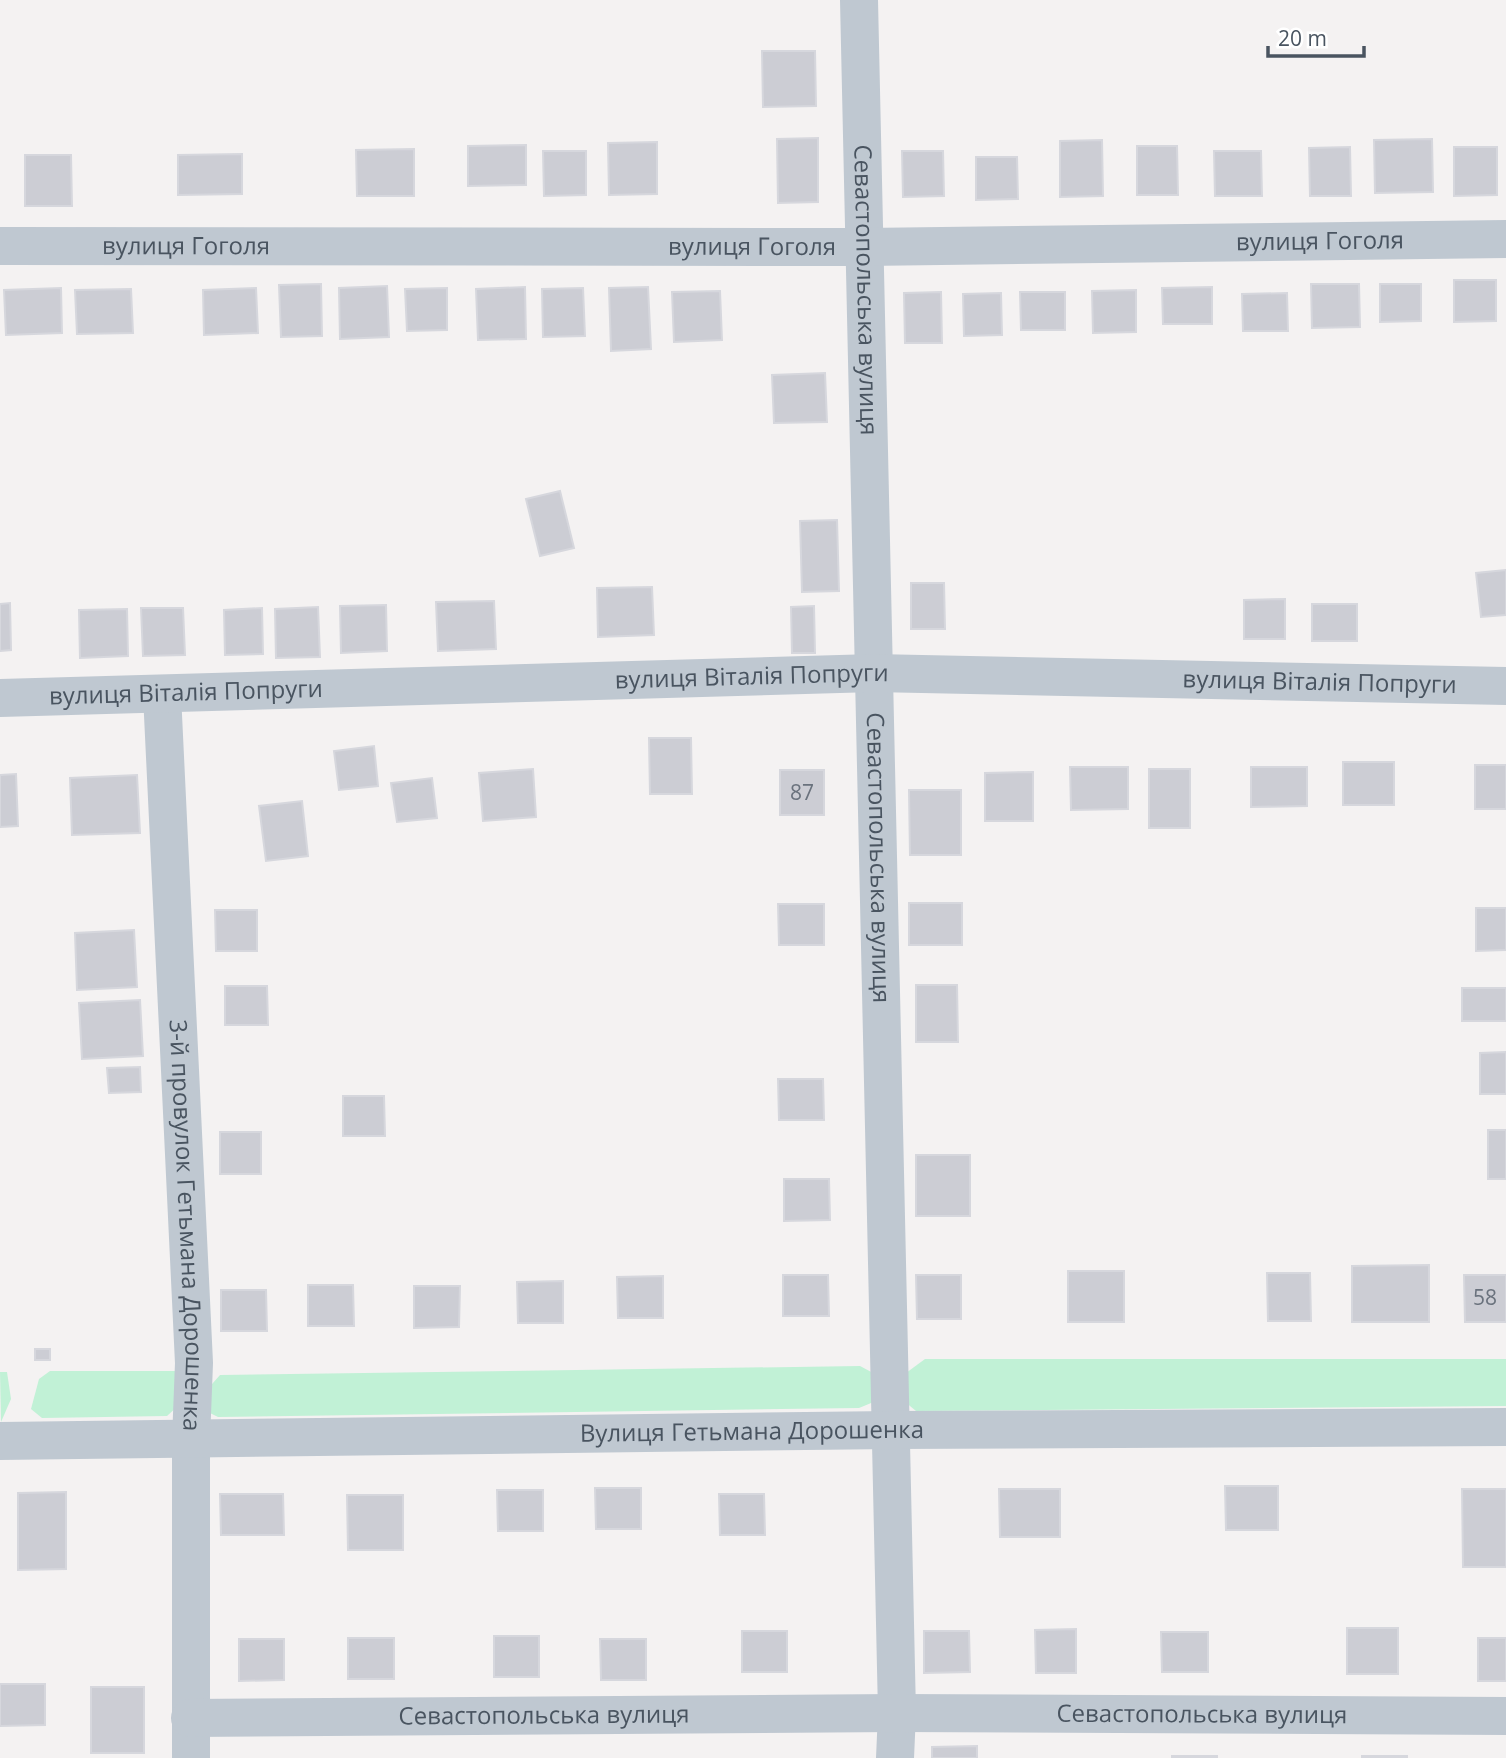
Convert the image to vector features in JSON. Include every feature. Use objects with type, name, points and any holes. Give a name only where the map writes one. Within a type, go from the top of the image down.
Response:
[{"type":"street","name":"Севастопольська вулиця","points":[[859,0],[892,1430],[897,1713],[895,1758]]},
{"type":"street","name":"вулиця Гоголя","points":[[0,246],[865,247],[1506,239]]},
{"type":"street","name":"вулиця Віталія Попруги","points":[[0,698],[874,673],[1506,686]]},
{"type":"street","name":"3-й провулок Гетьмана Дорошенка","points":[[162,694],[194,1363],[191,1440],[191,1758]]},
{"type":"street","name":"Вулиця Гетьмана Дорошенка","points":[[0,1441],[892,1430],[1506,1427]]},
{"type":"street","name":"Севастопольська вулиця","points":[[190,1718],[897,1713],[1506,1716]]},
{"type":"green space","points":[[925,1359],[1506,1359],[1506,1406],[916,1411],[904,1401],[906,1373]]},
{"type":"green space","points":[[860,1366],[875,1374],[876,1401],[859,1408],[218,1417],[204,1410],[205,1392],[220,1375]]},
{"type":"green space","points":[[50,1371],[179,1371],[180,1404],[167,1416],[42,1418],[31,1409],[39,1379]]},
{"type":"green space","points":[[0,1372],[7,1372],[11,1399],[1,1422]]},
{"type":"building","points":[[762,51],[815,51],[816,106],[763,107]]},
{"type":"building","points":[[818,138],[818,202],[778,203],[777,139]]},
{"type":"building","points":[[1432,139],[1433,192],[1375,193],[1374,140]]},
{"type":"building","points":[[1102,140],[1103,196],[1060,197],[1060,141]]},
{"type":"building","points":[[657,142],[657,194],[609,195],[608,143]]},
{"type":"building","points":[[526,145],[526,185],[468,186],[468,146]]},
{"type":"building","points":[[1137,146],[1177,146],[1178,195],[1137,195]]},
{"type":"building","points":[[1350,147],[1351,196],[1310,196],[1309,148]]},
{"type":"building","points":[[1454,147],[1497,147],[1497,195],[1454,196]]},
{"type":"building","points":[[414,149],[414,196],[357,196],[356,150]]},
{"type":"building","points":[[543,151],[586,151],[586,195],[544,196]]},
{"type":"building","points":[[902,151],[943,151],[944,196],[903,197]]},
{"type":"building","points":[[1214,151],[1261,151],[1262,196],[1215,196]]},
{"type":"building","points":[[242,154],[242,194],[178,195],[178,155]]},
{"type":"building","points":[[25,155],[71,155],[72,206],[25,206]]},
{"type":"building","points":[[976,157],[1017,157],[1018,199],[976,200]]},
{"type":"building","points":[[1454,280],[1496,280],[1496,321],[1454,322]]},
{"type":"building","points":[[321,284],[322,336],[281,337],[279,285]]},
{"type":"building","points":[[1311,284],[1359,284],[1360,327],[1312,328]]},
{"type":"building","points":[[1380,284],[1421,284],[1421,321],[1380,322]]},
{"type":"building","points":[[387,286],[389,337],[340,339],[339,288]]},
{"type":"building","points":[[525,287],[526,339],[478,340],[476,289]]},
{"type":"building","points":[[648,287],[651,349],[611,351],[609,288]]},
{"type":"building","points":[[1212,287],[1212,324],[1163,324],[1162,288]]},
{"type":"building","points":[[61,288],[62,333],[6,335],[4,290]]},
{"type":"building","points":[[256,288],[258,333],[204,335],[203,290]]},
{"type":"building","points":[[447,288],[447,330],[407,331],[405,289]]},
{"type":"building","points":[[583,288],[585,336],[543,337],[542,289]]},
{"type":"building","points":[[131,289],[133,333],[77,334],[75,290]]},
{"type":"building","points":[[1136,290],[1136,332],[1093,333],[1092,291]]},
{"type":"building","points":[[720,291],[722,340],[674,342],[672,292]]},
{"type":"building","points":[[941,292],[942,343],[905,343],[904,293]]},
{"type":"building","points":[[1020,292],[1065,292],[1065,330],[1021,330]]},
{"type":"building","points":[[1001,293],[1002,335],[964,336],[963,294]]},
{"type":"building","points":[[1287,293],[1288,331],[1243,331],[1242,294]]},
{"type":"building","points":[[825,373],[827,422],[774,423],[772,375]]},
{"type":"building","points":[[560,491],[574,548],[540,556],[526,499]]},
{"type":"building","points":[[837,520],[839,591],[802,592],[800,521]]},
{"type":"building","points":[[1506,570],[1506,615],[1481,617],[1476,573]]},
{"type":"building","points":[[911,583],[944,583],[945,629],[911,629]]},
{"type":"building","points":[[652,587],[654,635],[598,637],[597,588]]},
{"type":"building","points":[[1285,599],[1285,639],[1244,639],[1244,600]]},
{"type":"building","points":[[494,601],[496,649],[438,651],[436,602]]},
{"type":"building","points":[[10,603],[11,650],[0,651],[0,604]]},
{"type":"building","points":[[1312,604],[1357,604],[1357,641],[1312,641]]},
{"type":"building","points":[[386,605],[387,651],[341,653],[340,606]]},
{"type":"building","points":[[814,606],[815,653],[792,653],[791,607]]},
{"type":"building","points":[[318,607],[320,657],[276,658],[275,609]]},
{"type":"building","points":[[141,608],[183,608],[185,655],[143,656]]},
{"type":"building","points":[[262,608],[263,654],[225,655],[224,610]]},
{"type":"building","points":[[127,609],[128,656],[80,658],[79,610]]},
{"type":"building","points":[[649,738],[691,738],[692,794],[650,794]]},
{"type":"building","points":[[374,746],[378,786],[339,790],[334,751]]},
{"type":"building","points":[[1343,762],[1394,762],[1394,805],[1343,805]]},
{"type":"building","points":[[1475,765],[1506,765],[1506,809],[1475,809]]},
{"type":"building","points":[[1070,767],[1128,767],[1128,809],[1071,810]]},
{"type":"building","points":[[1251,767],[1307,767],[1307,806],[1251,807]]},
{"type":"building","points":[[533,769],[536,817],[483,821],[479,773]]},
{"type":"building","points":[[1149,769],[1190,769],[1190,828],[1149,828]]},
{"type":"building","points":[[780,770],[824,770],[824,815],[780,815]]},
{"type":"building","points":[[1033,772],[1033,821],[985,821],[985,773]]},
{"type":"building","points":[[16,774],[18,826],[0,827],[0,775]]},
{"type":"building","points":[[137,775],[140,833],[72,835],[70,778]]},
{"type":"building","points":[[432,778],[437,818],[397,822],[391,783]]},
{"type":"building","points":[[909,790],[961,790],[961,855],[910,855]]},
{"type":"building","points":[[302,801],[308,856],[266,861],[259,806]]},
{"type":"building","points":[[909,903],[962,903],[962,945],[909,945]]},
{"type":"building","points":[[778,904],[824,904],[824,945],[779,945]]},
{"type":"building","points":[[1476,908],[1506,908],[1506,950],[1476,951]]},
{"type":"building","points":[[215,910],[257,910],[257,951],[216,951]]},
{"type":"building","points":[[134,930],[137,987],[77,990],[75,933]]},
{"type":"building","points":[[916,985],[957,985],[958,1042],[916,1042]]},
{"type":"building","points":[[225,986],[267,986],[268,1025],[225,1025]]},
{"type":"building","points":[[1462,988],[1506,988],[1506,1021],[1462,1021]]},
{"type":"building","points":[[140,1000],[143,1056],[82,1059],[79,1003]]},
{"type":"building","points":[[1506,1052],[1506,1094],[1480,1094],[1480,1053]]},
{"type":"building","points":[[140,1067],[141,1092],[109,1093],[107,1068]]},
{"type":"building","points":[[778,1079],[823,1079],[824,1120],[779,1120]]},
{"type":"building","points":[[343,1096],[384,1096],[385,1136],[343,1136]]},
{"type":"building","points":[[1488,1130],[1506,1130],[1506,1179],[1488,1179]]},
{"type":"building","points":[[220,1132],[261,1132],[261,1174],[220,1174]]},
{"type":"building","points":[[916,1155],[970,1155],[970,1216],[916,1216]]},
{"type":"building","points":[[784,1179],[829,1179],[830,1220],[784,1221]]},
{"type":"building","points":[[1429,1265],[1429,1322],[1352,1322],[1352,1266]]},
{"type":"building","points":[[1068,1271],[1124,1271],[1124,1322],[1068,1322]]},
{"type":"building","points":[[1267,1273],[1310,1273],[1311,1321],[1268,1321]]},
{"type":"building","points":[[783,1275],[828,1275],[829,1316],[783,1316]]},
{"type":"building","points":[[916,1275],[961,1275],[961,1319],[917,1319]]},
{"type":"building","points":[[1464,1275],[1506,1275],[1506,1322],[1465,1322]]},
{"type":"building","points":[[663,1276],[663,1318],[618,1318],[617,1277]]},
{"type":"building","points":[[563,1281],[563,1323],[518,1323],[517,1282]]},
{"type":"building","points":[[308,1285],[353,1285],[354,1326],[308,1326]]},
{"type":"building","points":[[414,1286],[460,1286],[459,1327],[414,1328]]},
{"type":"building","points":[[221,1290],[266,1290],[267,1331],[221,1331]]},
{"type":"building","points":[[35,1349],[50,1349],[50,1360],[35,1360]]},
{"type":"building","points":[[1225,1486],[1278,1486],[1278,1530],[1226,1530]]},
{"type":"building","points":[[595,1488],[641,1488],[641,1529],[596,1529]]},
{"type":"building","points":[[999,1489],[1060,1489],[1060,1537],[1000,1537]]},
{"type":"building","points":[[1462,1489],[1506,1489],[1506,1567],[1463,1567]]},
{"type":"building","points":[[497,1490],[543,1490],[543,1531],[498,1531]]},
{"type":"building","points":[[66,1492],[66,1569],[18,1570],[18,1493]]},
{"type":"building","points":[[220,1494],[283,1494],[284,1535],[221,1535]]},
{"type":"building","points":[[719,1494],[764,1494],[765,1535],[720,1535]]},
{"type":"building","points":[[347,1495],[403,1495],[403,1550],[348,1550]]},
{"type":"building","points":[[1347,1628],[1398,1628],[1398,1674],[1347,1674]]},
{"type":"building","points":[[1076,1629],[1076,1673],[1036,1673],[1035,1630]]},
{"type":"building","points":[[742,1631],[787,1631],[787,1672],[742,1672]]},
{"type":"building","points":[[924,1631],[969,1631],[970,1672],[924,1673]]},
{"type":"building","points":[[1161,1632],[1208,1632],[1208,1672],[1162,1672]]},
{"type":"building","points":[[494,1636],[539,1636],[539,1677],[494,1677]]},
{"type":"building","points":[[348,1638],[394,1638],[394,1679],[348,1679]]},
{"type":"building","points":[[1478,1638],[1506,1638],[1506,1681],[1478,1681]]},
{"type":"building","points":[[239,1639],[284,1639],[284,1680],[239,1681]]},
{"type":"building","points":[[600,1639],[646,1639],[646,1680],[601,1680]]},
{"type":"building","points":[[0,1684],[45,1684],[45,1725],[0,1726]]},
{"type":"building","points":[[91,1687],[144,1687],[144,1753],[91,1753]]},
{"type":"building","points":[[977,1746],[977,1758],[932,1758],[932,1747]]},
{"type":"building","points":[[1217,1756],[1217,1758],[1172,1758]]},
{"type":"building","points":[[1407,1756],[1407,1758],[1362,1758]]}]
